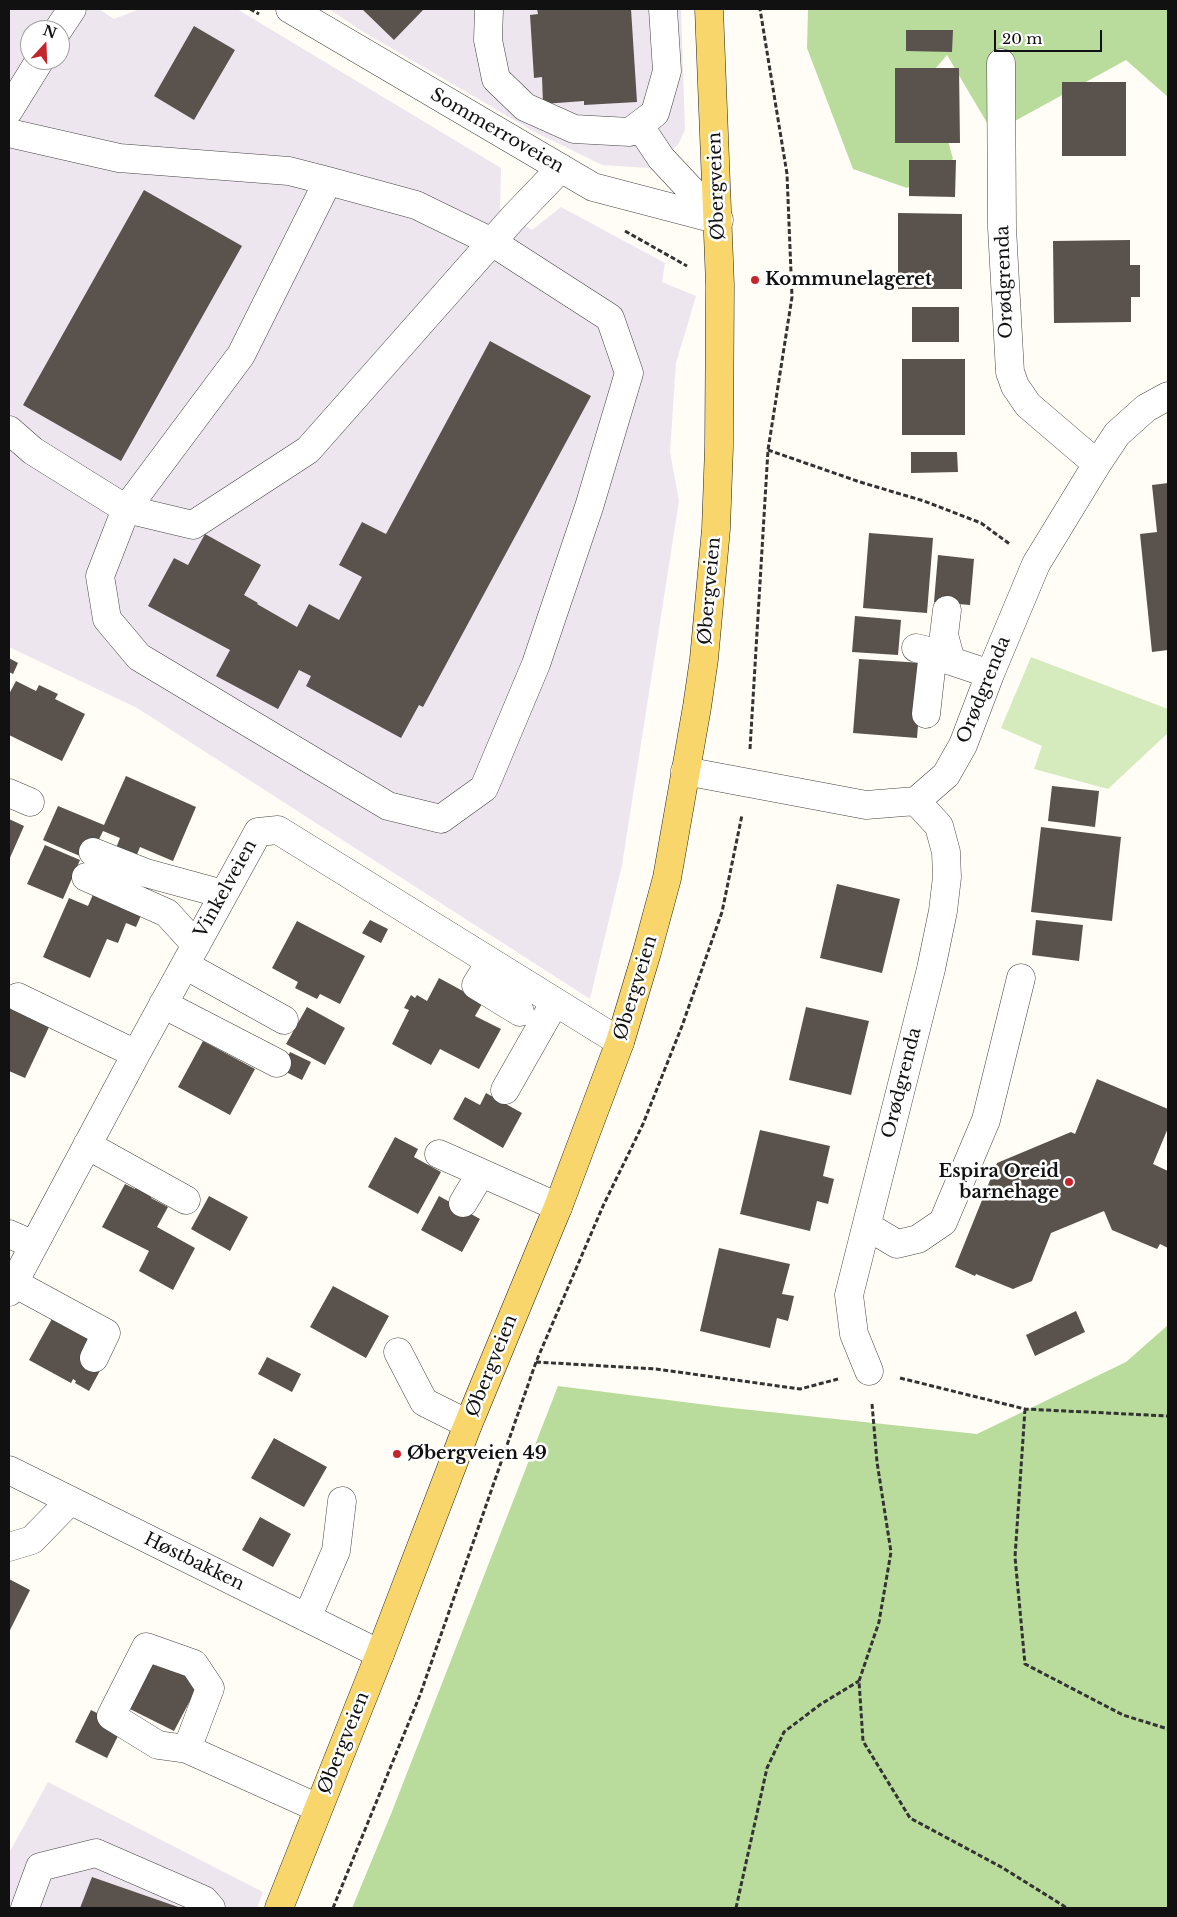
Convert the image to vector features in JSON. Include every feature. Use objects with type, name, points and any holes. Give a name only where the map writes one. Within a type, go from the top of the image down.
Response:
[{"type":"main road","name":"Øbergveien","points":[[279,1908],[380,1654],[468,1424],[558,1206],[620,1042],[647,952],[666,878],[704,659],[716,529],[719,447],[720,285],[709,9]]},
{"type":"street","points":[[65,20],[72,9]]},
{"type":"street","name":"Sommerroveien","points":[[290,9],[593,187],[718,220]]},
{"type":"street","points":[[489,9],[488,40],[496,79],[525,106],[574,129],[630,132],[655,113],[667,71],[663,9]]},
{"type":"street","name":"Orødgrenda","points":[[1001,63],[1002,228],[1010,372],[1015,386],[1028,405],[1097,464]]},
{"type":"street","points":[[9,110],[34,70]]},
{"type":"street","points":[[638,126],[662,158],[718,220]]},
{"type":"street","points":[[9,133],[119,158],[290,171],[328,181],[416,205],[492,242],[610,318],[629,373],[588,507],[536,664],[484,788],[441,819],[388,806],[139,657],[106,619],[100,576],[126,509],[241,355],[328,181]]},
{"type":"street","points":[[9,430],[33,451],[126,509],[193,525],[308,450],[543,185],[561,168]]},
{"type":"street","name":"Orødgrenda","points":[[870,1370],[854,1334],[849,1295],[931,969],[943,911],[947,877],[946,852],[939,826],[916,802],[946,775],[963,745],[990,674],[1036,564],[1097,464],[1117,434],[1146,408],[1168,396]]},
{"type":"street","points":[[926,714],[933,654],[944,635],[947,610]]},
{"type":"street","points":[[933,654],[990,674]]},
{"type":"street","points":[[685,771],[866,805],[916,802]]},
{"type":"street","name":"Vinkelveien","points":[[12,1280],[34,1245],[258,832],[278,830],[620,1042]]},
{"type":"street","points":[[223,894],[146,873],[90,865],[167,914],[190,955],[284,1020]]},
{"type":"street","points":[[490,962],[476,985],[520,1012]]},
{"type":"street","points":[[867,1226],[897,1244],[918,1239],[943,1222],[986,1120],[1021,978]]},
{"type":"street","points":[[18,997],[136,1054]]},
{"type":"street","points":[[505,1090],[555,1002]]},
{"type":"street","points":[[164,1004],[277,1063]]},
{"type":"street","points":[[87,1145],[186,1200]]},
{"type":"street","points":[[439,1154],[558,1206]]},
{"type":"street","points":[[463,1203],[481,1173]]},
{"type":"street","points":[[9,1234],[34,1245]]},
{"type":"street","points":[[12,1280],[106,1333],[94,1358]]},
{"type":"street","points":[[398,1352],[424,1402],[468,1424]]},
{"type":"street","name":"Høstbakken","points":[[9,1470],[380,1654]]},
{"type":"street","points":[[9,1547],[32,1540],[70,1500]]},
{"type":"street","points":[[307,1618],[336,1551],[342,1501]]},
{"type":"street","points":[[187,1749],[318,1808]]},
{"type":"street","points":[[25,1908],[40,1867],[96,1853],[204,1900],[211,1908]]},
{"type":"path","points":[[768,450],[860,482],[924,501],[981,523],[1036,564]]},
{"type":"path","points":[[536,1362],[656,1370],[800,1389],[870,1370],[1025,1409],[1168,1416]]},
{"type":"path","points":[[870,1370],[877,1462],[891,1552],[879,1622],[859,1681],[863,1741],[910,1818],[1003,1868],[1067,1908]]},
{"type":"path","points":[[1025,1409],[1015,1557],[1025,1664],[1123,1715],[1168,1729]]},
{"type":"path","points":[[736,1908],[767,1768],[784,1732],[821,1704],[859,1681]]},
{"type":"shaded area","points":[[9,9],[99,9],[114,19],[140,9],[237,9],[501,168],[500,209],[532,230],[561,207],[665,263],[662,282],[696,296],[676,363],[670,452],[679,501],[622,865],[590,999],[137,708],[9,647]]},
{"type":"shaded area","points":[[329,9],[681,9],[685,130],[678,145],[649,168],[602,165],[533,131],[362,31]]},
{"type":"shaded area","points":[[48,1782],[263,1892],[257,1908],[9,1908],[9,1853]]},
{"type":"green space","points":[[808,9],[1168,9],[1168,97],[1126,60],[993,133],[947,55],[930,75],[953,159],[907,188],[853,169],[807,48]]},
{"type":"green space","points":[[1031,657],[1168,709],[1168,733],[1108,789],[1034,769],[1042,746],[1001,728]]},
{"type":"green space","points":[[1168,1325],[1168,1908],[352,1908],[391,1814],[558,1386],[723,1407],[977,1434],[1126,1362]]},
{"type":"building","points":[[362,9],[424,9],[394,40]]},
{"type":"building","points":[[537,9],[631,9],[637,102],[584,105],[584,101],[543,104],[542,77],[534,78],[530,15],[538,14]]},
{"type":"building","points":[[194,26],[235,50],[194,120],[154,96]]},
{"type":"building","points":[[906,30],[953,30],[952,52],[906,51]]},
{"type":"building","points":[[895,68],[959,68],[960,143],[895,143]]},
{"type":"building","points":[[1062,82],[1126,82],[1126,156],[1062,156]]},
{"type":"building","points":[[909,160],[956,160],[955,197],[909,196]]},
{"type":"building","points":[[144,190],[242,246],[121,461],[23,405]]},
{"type":"building","points":[[898,213],[962,214],[962,289],[898,289]]},
{"type":"building","points":[[1130,240],[1130,265],[1140,265],[1140,297],[1131,297],[1131,322],[1054,323],[1053,241]]},
{"type":"building","points":[[912,307],[959,307],[959,342],[912,342]]},
{"type":"building","points":[[490,341],[591,396],[423,707],[419,705],[401,738],[306,686],[311,676],[299,670],[278,709],[216,676],[230,650],[148,606],[174,558],[188,565],[205,534],[261,565],[244,595],[257,604],[297,627],[309,604],[339,620],[362,577],[339,565],[362,522],[386,534]]},
{"type":"building","points":[[902,359],[965,359],[965,435],[902,435]]},
{"type":"building","points":[[911,452],[957,452],[958,472],[911,473]]},
{"type":"building","points":[[1168,483],[1168,650],[1152,652],[1140,534],[1157,532],[1152,485]]},
{"type":"building","points":[[869,533],[933,538],[927,613],[863,608]]},
{"type":"building","points":[[938,555],[974,559],[970,605],[934,602]]},
{"type":"building","points":[[855,616],[901,620],[898,655],[852,652]]},
{"type":"building","points":[[9,658],[18,663],[13,674],[9,672]]},
{"type":"building","points":[[859,659],[923,663],[917,738],[853,733]]},
{"type":"building","points":[[16,681],[36,691],[39,685],[58,694],[55,699],[85,714],[62,761],[9,735],[9,694]]},
{"type":"building","points":[[126,776],[196,807],[173,861],[140,847],[136,857],[116,848],[120,838],[103,831],[89,860],[43,840],[58,806],[104,825]]},
{"type":"building","points":[[1052,786],[1099,791],[1095,827],[1048,821]]},
{"type":"building","points":[[9,819],[24,826],[9,860]]},
{"type":"building","points":[[1041,827],[1121,837],[1112,921],[1031,912]]},
{"type":"building","points":[[45,845],[80,860],[63,899],[27,884]]},
{"type":"building","points":[[837,884],[900,899],[882,973],[820,958]]},
{"type":"building","points":[[95,890],[143,911],[136,927],[126,923],[118,943],[107,939],[90,978],[43,957],[69,898],[88,906]]},
{"type":"building","points":[[370,920],[388,929],[381,943],[362,933]]},
{"type":"building","points":[[1036,920],[1083,925],[1079,961],[1032,955]]},
{"type":"building","points":[[297,921],[365,956],[340,1004],[320,994],[317,999],[295,988],[298,982],[272,968]]},
{"type":"building","points":[[439,978],[483,1002],[475,1016],[501,1029],[479,1069],[440,1049],[431,1065],[392,1044],[409,1010],[404,1008],[411,995],[415,998],[417,995],[427,1001]]},
{"type":"building","points":[[9,1006],[50,1025],[25,1078],[9,1071]]},
{"type":"building","points":[[307,1007],[345,1028],[325,1065],[286,1044]]},
{"type":"building","points":[[806,1007],[869,1021],[851,1095],[789,1080]]},
{"type":"building","points":[[203,1041],[255,1069],[230,1115],[178,1087]]},
{"type":"building","points":[[290,1052],[311,1062],[302,1080],[282,1070]]},
{"type":"building","points":[[1097,1079],[1168,1109],[1168,1128],[1153,1164],[1168,1171],[1168,1248],[1160,1244],[1157,1249],[1112,1230],[1104,1211],[1051,1233],[1032,1281],[1013,1289],[955,1267],[997,1163],[1071,1132],[1075,1134]]},
{"type":"building","points":[[486,1093],[522,1113],[503,1148],[453,1119],[465,1097],[480,1105]]},
{"type":"building","points":[[760,1130],[830,1146],[823,1176],[834,1179],[828,1204],[817,1201],[810,1231],[740,1214]]},
{"type":"building","points":[[395,1137],[418,1149],[414,1157],[441,1172],[418,1214],[368,1187]]},
{"type":"building","points":[[139,1183],[155,1191],[151,1198],[168,1207],[157,1227],[195,1248],[173,1290],[139,1271],[149,1251],[102,1227],[125,1184],[135,1189]]},
{"type":"building","points":[[209,1196],[248,1217],[230,1251],[191,1229]]},
{"type":"building","points":[[439,1196],[480,1219],[462,1252],[421,1230]]},
{"type":"building","points":[[719,1248],[790,1264],[782,1294],[794,1296],[791,1309],[788,1321],[777,1318],[770,1348],[700,1331]]},
{"type":"building","points":[[333,1286],[389,1316],[366,1358],[310,1327]]},
{"type":"building","points":[[1076,1311],[1085,1332],[1035,1356],[1026,1335]]},
{"type":"building","points":[[53,1317],[94,1340],[102,1367],[89,1391],[75,1383],[76,1381],[73,1379],[71,1383],[29,1360]]},
{"type":"building","points":[[267,1357],[301,1374],[292,1392],[258,1374]]},
{"type":"building","points":[[274,1438],[327,1467],[304,1507],[251,1478]]},
{"type":"building","points":[[260,1517],[291,1534],[273,1567],[242,1550]]},
{"type":"building","points":[[9,1579],[30,1590],[9,1632]]},
{"type":"building","points":[[157,1655],[202,1678],[174,1731],[130,1709]]},
{"type":"building","points":[[91,1710],[123,1726],[107,1758],[75,1742]]},
{"type":"building","points":[[92,1877],[181,1908],[80,1908]]},
{"type":"place","name":"Kommunelageret","points":[[755,280]]},
{"type":"place","name":"Espira Oreid barnehage","points":[[1069,1182]]},
{"type":"place","name":"Øbergveien 49","points":[[397,1454]]}]
